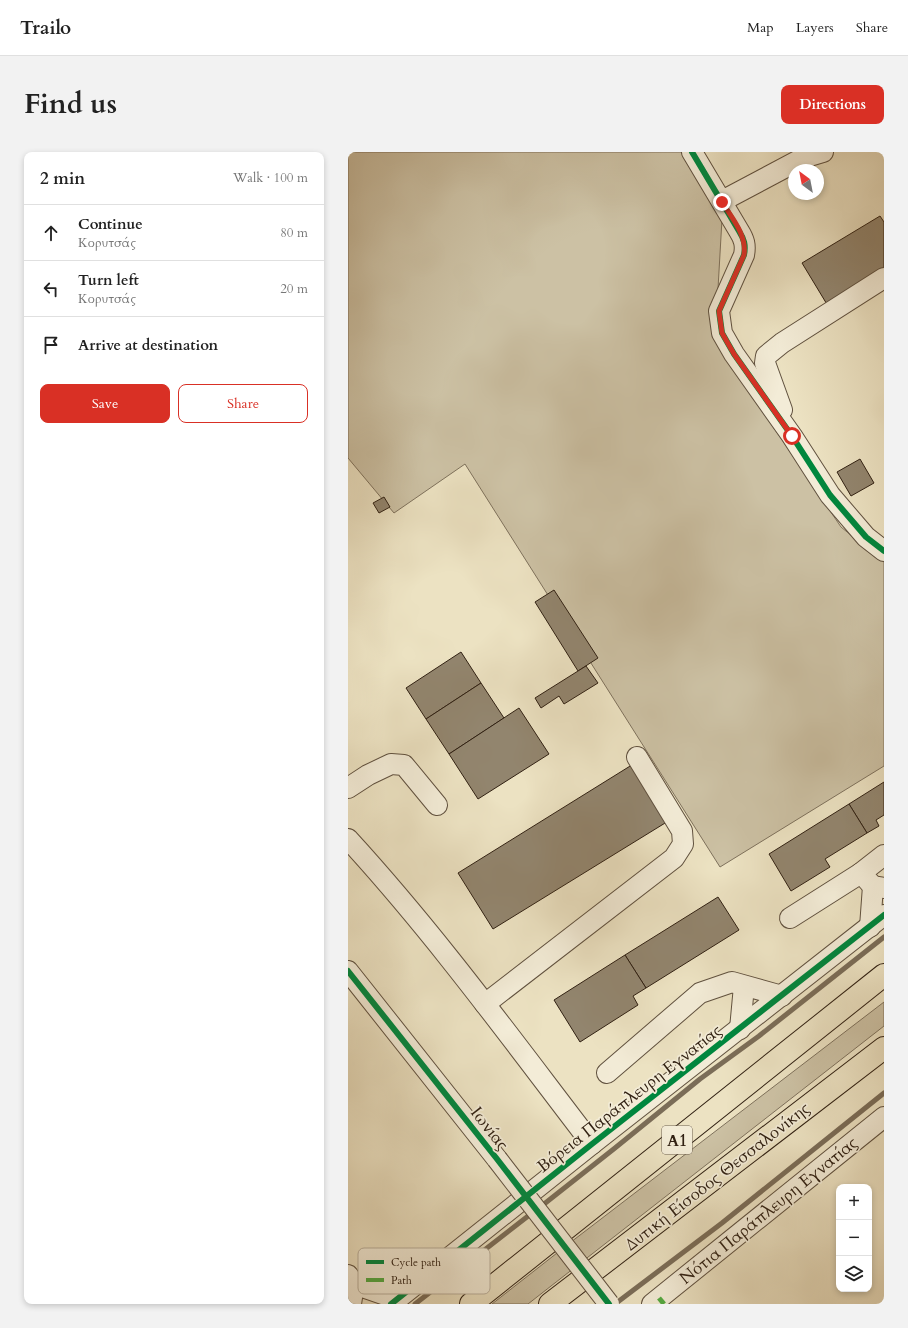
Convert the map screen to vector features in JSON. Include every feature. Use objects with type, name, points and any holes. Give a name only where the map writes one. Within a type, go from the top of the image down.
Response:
[{"type":"highway","name":"Α1","points":[[490,1289],[884,975]]},
{"type":"highway","name":"Δυτική Είσοδος Θεσσαλονίκης","points":[[550,1304],[884,1048]]},
{"type":"highway","name":"Α1","points":[[471,1304],[484,1294]]},
{"type":"street","points":[[692,152],[744,239],[744,255],[719,311],[722,333],[734,354],[792,436],[830,495],[866,537],[884,551]]},
{"type":"street","points":[[722,202],[803,158],[823,152]]},
{"type":"street","points":[[792,436],[765,363],[766,356],[782,343],[884,278]]},
{"type":"street","points":[[485,1004],[674,858],[683,844],[682,831],[637,757]]},
{"type":"street","points":[[348,788],[368,775],[392,764],[404,765],[437,805]]},
{"type":"street","points":[[348,840],[407,907],[485,1004],[592,1144]]},
{"type":"street","points":[[877,921],[873,882],[884,855]]},
{"type":"street","points":[[790,918],[873,882]]},
{"type":"street","name":"Βόρεια Παράπλευρη Εγνατίας","points":[[462,1248],[877,921]]},
{"type":"street","name":"Ιωνίας","points":[[348,971],[497,1159],[609,1304]]},
{"type":"street","points":[[607,1073],[700,994],[732,982],[782,996]]},
{"type":"street","points":[[740,1028],[744,986]]},
{"type":"street","name":"Νότια Παράπλευρη Εγνατίας","points":[[652,1304],[884,1117]]},
{"type":"street","points":[[351,1279],[351,1304]]},
{"type":"street","points":[[379,1294],[394,1302]]},
{"type":"street","name":"Βόρεια Παράπλευρη Εγνατίας","points":[[394,1302],[404,1294]]},
{"type":"shaded area","points":[[348,152],[681,152],[722,219],[715,341],[841,527],[884,562],[884,766],[720,867],[465,464],[394,513],[348,458]]},
{"type":"shaded area","points":[[884,1002],[884,1026],[528,1304],[492,1304],[571,1242]]},
{"type":"building","points":[[880,216],[884,222],[884,272],[828,306],[802,263]]},
{"type":"building","points":[[860,459],[874,483],[851,496],[837,472]]},
{"type":"building","points":[[384,497],[390,507],[379,513],[373,503]]},
{"type":"building","points":[[554,590],[598,658],[578,671],[535,602]]},
{"type":"building","points":[[461,652],[481,683],[426,719],[406,688]]},
{"type":"building","points":[[586,666],[598,683],[564,704],[559,696],[541,708],[535,698]]},
{"type":"building","points":[[481,683],[504,718],[449,754],[426,719]]},
{"type":"building","points":[[519,708],[549,754],[478,799],[449,754]]},
{"type":"building","points":[[635,763],[670,820],[493,929],[458,873]]},
{"type":"building","points":[[884,782],[884,815],[876,820],[879,826],[867,833],[849,804]]},
{"type":"building","points":[[849,804],[867,833],[825,859],[830,867],[791,891],[769,854]]},
{"type":"building","points":[[718,897],[739,930],[646,988],[625,955]]},
{"type":"building","points":[[625,955],[646,988],[633,996],[638,1005],[580,1042],[554,1000]]},
{"type":"waterway","points":[[539,1208],[700,1079],[759,1036],[884,937]]},
{"type":"waterway","points":[[615,1304],[722,1223],[884,1093]]},
{"type":"waterway","points":[[487,1248],[532,1213]]},
{"type":"waterway","points":[[415,1304],[428,1294]]},
{"type":"marked path","points":[[659,1298],[664,1304]]},
{"type":"cycle path","points":[[692,152],[741,234],[745,245],[744,255],[719,311],[722,333],[734,354],[792,436],[830,495],[866,537],[884,551]]},
{"type":"cycle path","points":[[461,1248],[884,915]]},
{"type":"cycle path","points":[[348,971],[497,1159],[609,1304]]},
{"type":"cycle path","points":[[391,1304],[404,1294]]},
{"type":"route","points":[[722,202],[744,239],[745,247],[744,255],[719,311],[722,333],[734,354],[792,436]]}]
